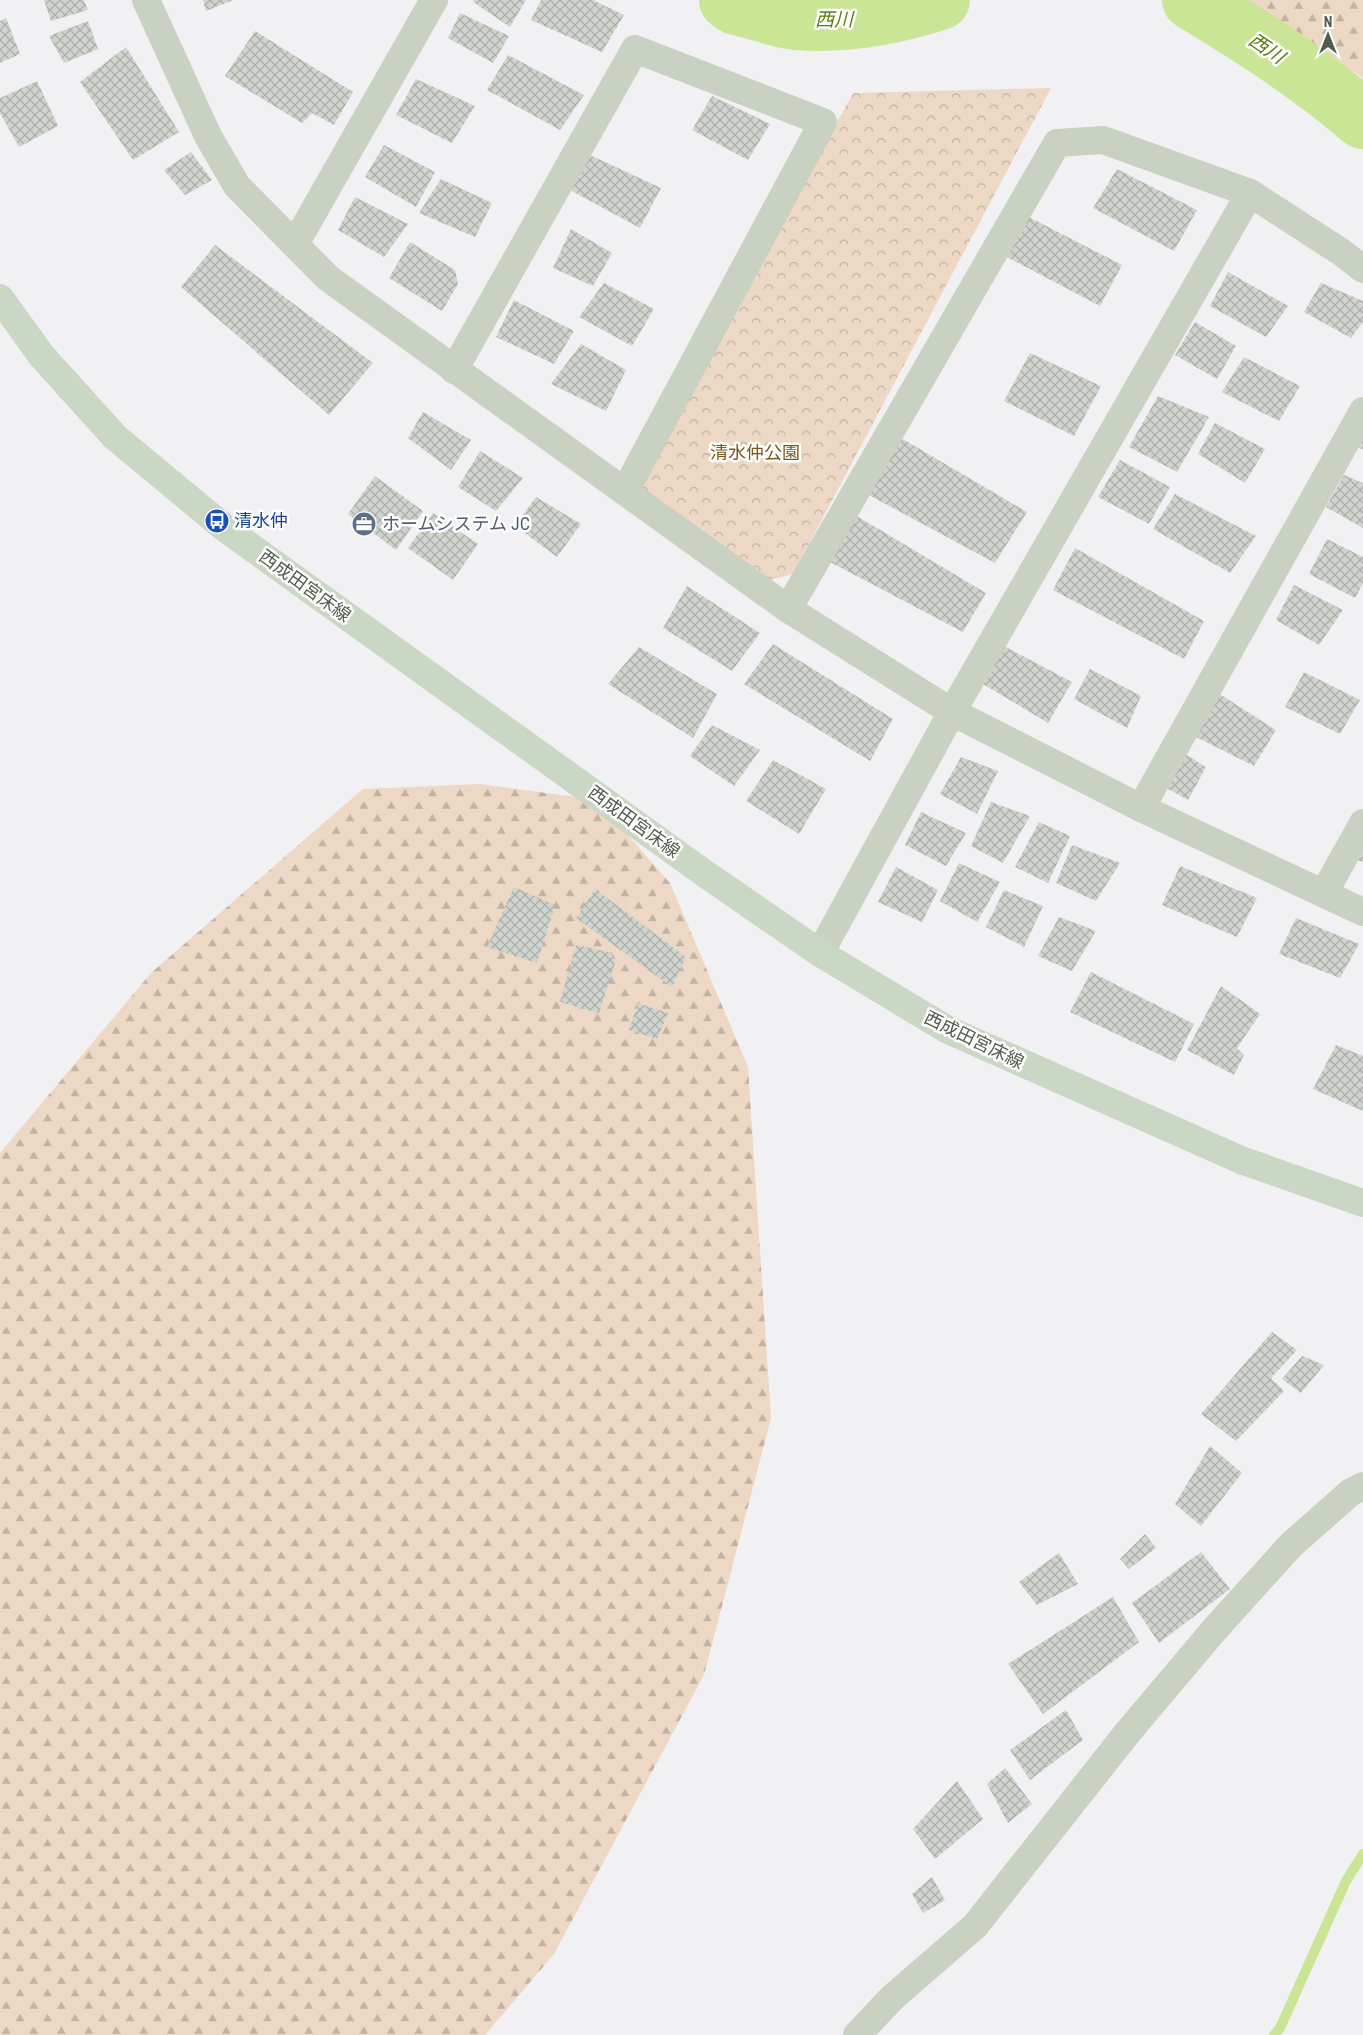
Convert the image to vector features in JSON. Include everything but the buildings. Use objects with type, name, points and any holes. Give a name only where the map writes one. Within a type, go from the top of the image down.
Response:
[{"type":"main road","name":"西成田宮床線","points":[[0,298],[41,355],[115,437],[226,529],[704,873],[820,953],[965,1038],[1241,1160],[1363,1203]]},
{"type":"street","points":[[146,0],[208,136],[237,186],[328,278],[788,609],[952,712],[1141,808],[1363,912]]},
{"type":"street","points":[[295,244],[434,0]]},
{"type":"street","points":[[454,370],[635,49],[823,122],[625,491]]},
{"type":"street","points":[[788,609],[1057,143],[1103,140],[1250,193],[1363,268]]},
{"type":"street","points":[[820,953],[952,712],[1250,193]]},
{"type":"street","points":[[1141,808],[1363,411]]},
{"type":"street","points":[[1324,893],[1363,823]]},
{"type":"street","points":[[857,2035],[893,1997],[975,1926],[1128,1732],[1215,1629],[1291,1545],[1351,1492],[1363,1486]]},
{"type":"green space","points":[[1242,0],[1363,0],[1363,78]]},
{"type":"green space","name":"清水仲公園","points":[[1051,88],[793,574],[770,580],[636,484],[853,93]]},
{"type":"green space","points":[[480,784],[597,800],[670,883],[748,1067],[771,1418],[704,1675],[554,1954],[485,2035],[0,2035],[0,1153],[151,973],[363,789]]},
{"type":"waterway","name":"西川","points":[[729,0],[736,5],[781,17],[814,21],[869,17],[905,10],[940,0]]},
{"type":"waterway","name":"西川","points":[[1192,0],[1258,41],[1322,86],[1363,119]]},
{"type":"waterway","points":[[1274,2035],[1280,2028],[1346,1881],[1363,1854]]},
{"type":"place","name":"清水仲","points":[[217,521]]},
{"type":"place","name":"ホームシステム JC","points":[[364,524]]}]
